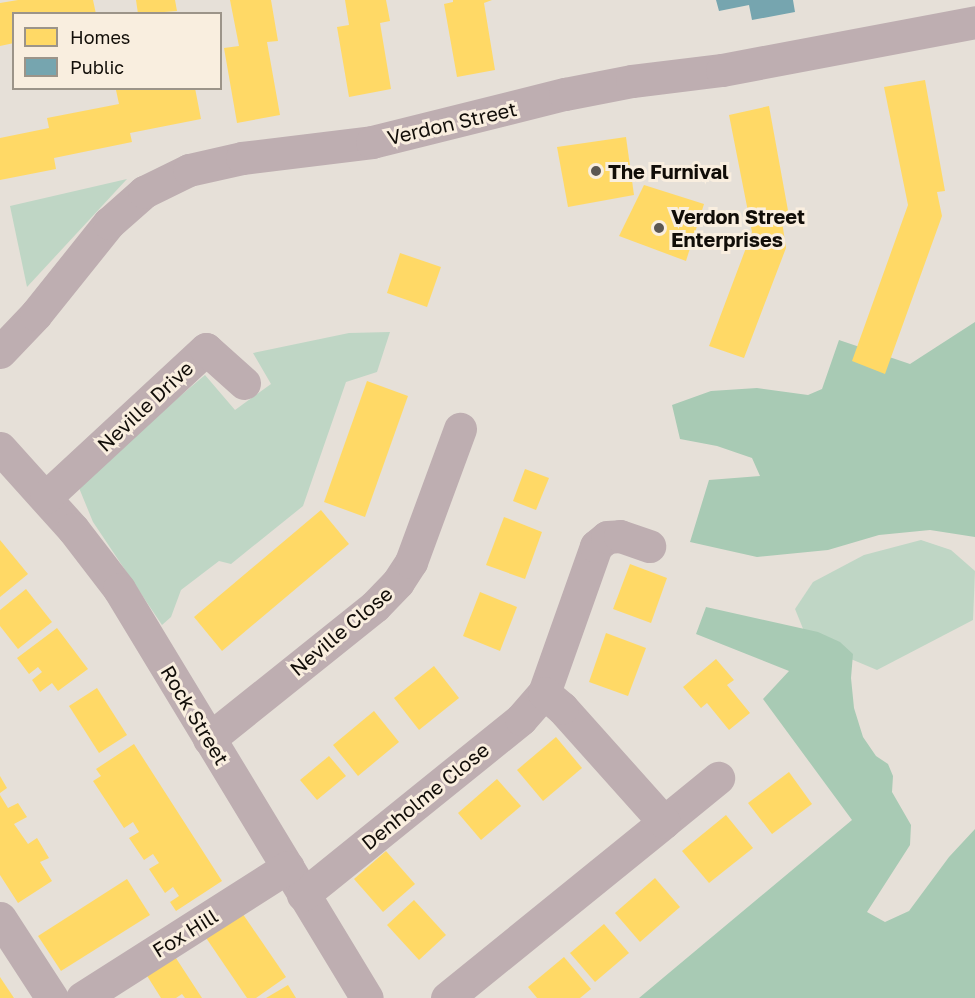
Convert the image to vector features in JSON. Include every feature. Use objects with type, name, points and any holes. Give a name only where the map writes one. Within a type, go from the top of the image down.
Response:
[{"type":"street","name":"Verdon Street","points":[[0,352],[36,314],[109,223],[144,192],[189,170],[242,158],[372,142],[576,92],[632,81],[722,70],[975,22]]},
{"type":"street","name":"Neville Drive","points":[[46,497],[206,349],[244,383]]},
{"type":"street","name":"Neville Close","points":[[209,740],[375,606],[398,582],[411,562],[460,429]]},
{"type":"street","name":"Rock Street","points":[[0,448],[46,497],[119,589],[367,998]]},
{"type":"street","name":"Denholme Close","points":[[295,881],[521,719],[544,693],[596,546],[607,537],[620,536],[649,546]]},
{"type":"street","points":[[544,693],[562,708],[664,822]]},
{"type":"street","points":[[447,998],[718,778]]},
{"type":"street","name":"Fox Hill","points":[[82,998],[295,881]]},
{"type":"street","points":[[0,918],[52,998]]},
{"type":"green space","points":[[127,179],[27,287],[10,206]]},
{"type":"green space","points":[[975,322],[975,537],[930,530],[879,535],[828,550],[757,557],[690,542],[709,480],[760,476],[752,458],[717,446],[680,439],[672,405],[711,391],[757,388],[808,395],[822,389],[839,340],[910,364]]},
{"type":"green space","points":[[390,332],[377,372],[346,382],[303,506],[231,564],[219,561],[181,590],[171,617],[162,625],[93,522],[77,483],[205,375],[235,410],[271,384],[253,353],[349,333]]},
{"type":"green space","points":[[921,540],[951,550],[975,571],[973,620],[877,670],[808,641],[795,609],[813,582],[864,555]]},
{"type":"green space","points":[[706,607],[818,632],[840,642],[853,654],[851,678],[854,708],[863,737],[876,756],[888,764],[893,776],[892,792],[911,825],[910,845],[867,912],[885,922],[909,911],[949,857],[975,829],[975,998],[639,998],[852,820],[763,699],[789,671],[696,634]]},
{"type":"building: Homes","points":[[18,0],[93,0],[96,12],[12,12],[12,43],[0,46],[0,3]]},
{"type":"building: Homes","points":[[136,0],[175,0],[177,11],[164,12],[138,12]]},
{"type":"building: Homes","points":[[230,0],[271,0],[278,41],[267,42],[280,115],[237,123],[224,48],[239,46]]},
{"type":"building: Homes","points":[[345,0],[386,0],[390,21],[380,23],[391,89],[349,97],[337,27],[349,25]]},
{"type":"building: Homes","points":[[453,0],[492,0],[484,3],[495,70],[457,77],[444,4],[453,2]]},
{"type":"building: Homes","points":[[925,80],[945,191],[937,192],[942,216],[885,374],[852,361],[908,205],[884,87]]},
{"type":"building: Homes","points":[[116,90],[195,90],[201,119],[130,133],[132,142],[54,158],[56,169],[0,180],[0,138],[49,128],[47,118],[119,104]]},
{"type":"building: Homes","points":[[769,106],[789,216],[782,221],[786,248],[744,358],[709,346],[752,232],[729,115]]},
{"type":"building: Homes","name":"The Furnival","points":[[626,137],[634,195],[568,207],[557,147]]},
{"type":"building: Homes","name":"Verdon Street Enterprises","points":[[644,185],[704,204],[686,261],[619,236]]},
{"type":"building: Homes","points":[[400,253],[441,267],[427,307],[387,293]]},
{"type":"building: Homes","points":[[367,381],[408,396],[365,517],[324,502]]},
{"type":"building: Homes","points":[[525,469],[549,478],[536,510],[513,501]]},
{"type":"building: Homes","points":[[321,510],[349,544],[222,651],[194,617]]},
{"type":"building: Homes","points":[[504,517],[542,532],[525,579],[486,565]]},
{"type":"building: Homes","points":[[0,540],[28,574],[0,597]]},
{"type":"building: Homes","points":[[630,564],[667,578],[651,623],[613,609]]},
{"type":"building: Homes","points":[[26,589],[52,622],[18,649],[0,626],[0,610]]},
{"type":"building: Homes","points":[[480,592],[517,607],[500,651],[463,636]]},
{"type":"building: Homes","points":[[57,628],[88,669],[58,691],[52,683],[40,692],[32,680],[42,672],[38,667],[29,674],[17,658]]},
{"type":"building: Homes","points":[[606,633],[646,648],[628,696],[589,682]]},
{"type":"building: Homes","points":[[716,659],[734,680],[727,685],[750,713],[729,730],[707,703],[701,708],[683,687]]},
{"type":"building: Homes","points":[[434,666],[459,698],[419,730],[394,698]]},
{"type":"building: Homes","points":[[97,688],[127,735],[99,753],[69,706]]},
{"type":"building: Homes","points":[[374,711],[399,742],[358,776],[333,745]]},
{"type":"building: Homes","points":[[556,737],[582,768],[543,801],[517,770]]},
{"type":"building: Homes","points":[[134,744],[222,881],[176,911],[170,902],[179,896],[173,887],[165,893],[149,869],[159,863],[153,854],[144,860],[129,838],[139,832],[133,822],[124,828],[93,781],[101,776],[96,769]]},
{"type":"building: Homes","points":[[329,756],[346,776],[317,800],[300,780]]},
{"type":"building: Homes","points":[[789,772],[812,804],[772,834],[748,803]]},
{"type":"building: Homes","points":[[0,776],[7,788],[0,793]]},
{"type":"building: Homes","points":[[497,779],[521,806],[481,840],[458,813]]},
{"type":"building: Homes","points":[[0,795],[8,808],[18,803],[27,817],[14,824],[28,844],[37,838],[49,858],[40,862],[52,881],[18,903],[0,875]]},
{"type":"building: Homes","points":[[726,815],[753,848],[709,883],[682,851]]},
{"type":"building: Homes","points":[[386,851],[415,884],[383,912],[354,879]]},
{"type":"building: Homes","points":[[655,878],[680,907],[640,942],[615,913]]},
{"type":"building: Homes","points":[[127,879],[150,915],[61,971],[38,936]]},
{"type":"building: Homes","points":[[414,900],[446,935],[419,960],[387,925]]},
{"type":"building: Homes","points":[[236,904],[286,977],[256,998],[247,998],[200,929]]},
{"type":"building: Homes","points":[[604,924],[629,953],[595,982],[570,953]]},
{"type":"building: Homes","points":[[172,952],[202,998],[185,998],[182,994],[176,998],[161,998],[144,971]]},
{"type":"building: Homes","points":[[564,957],[591,989],[580,998],[537,998],[528,987]]},
{"type":"building: Homes","points":[[0,977],[14,998],[0,998]]},
{"type":"building: Homes","points":[[288,985],[296,998],[266,998]]},
{"type":"building: Public","points":[[716,0],[793,0],[795,12],[752,20],[749,5],[719,11]]},
{"type":"place","name":"The Furnival","points":[[596,171]]},
{"type":"place","name":"Verdon Street Enterprises","points":[[659,228]]}]
